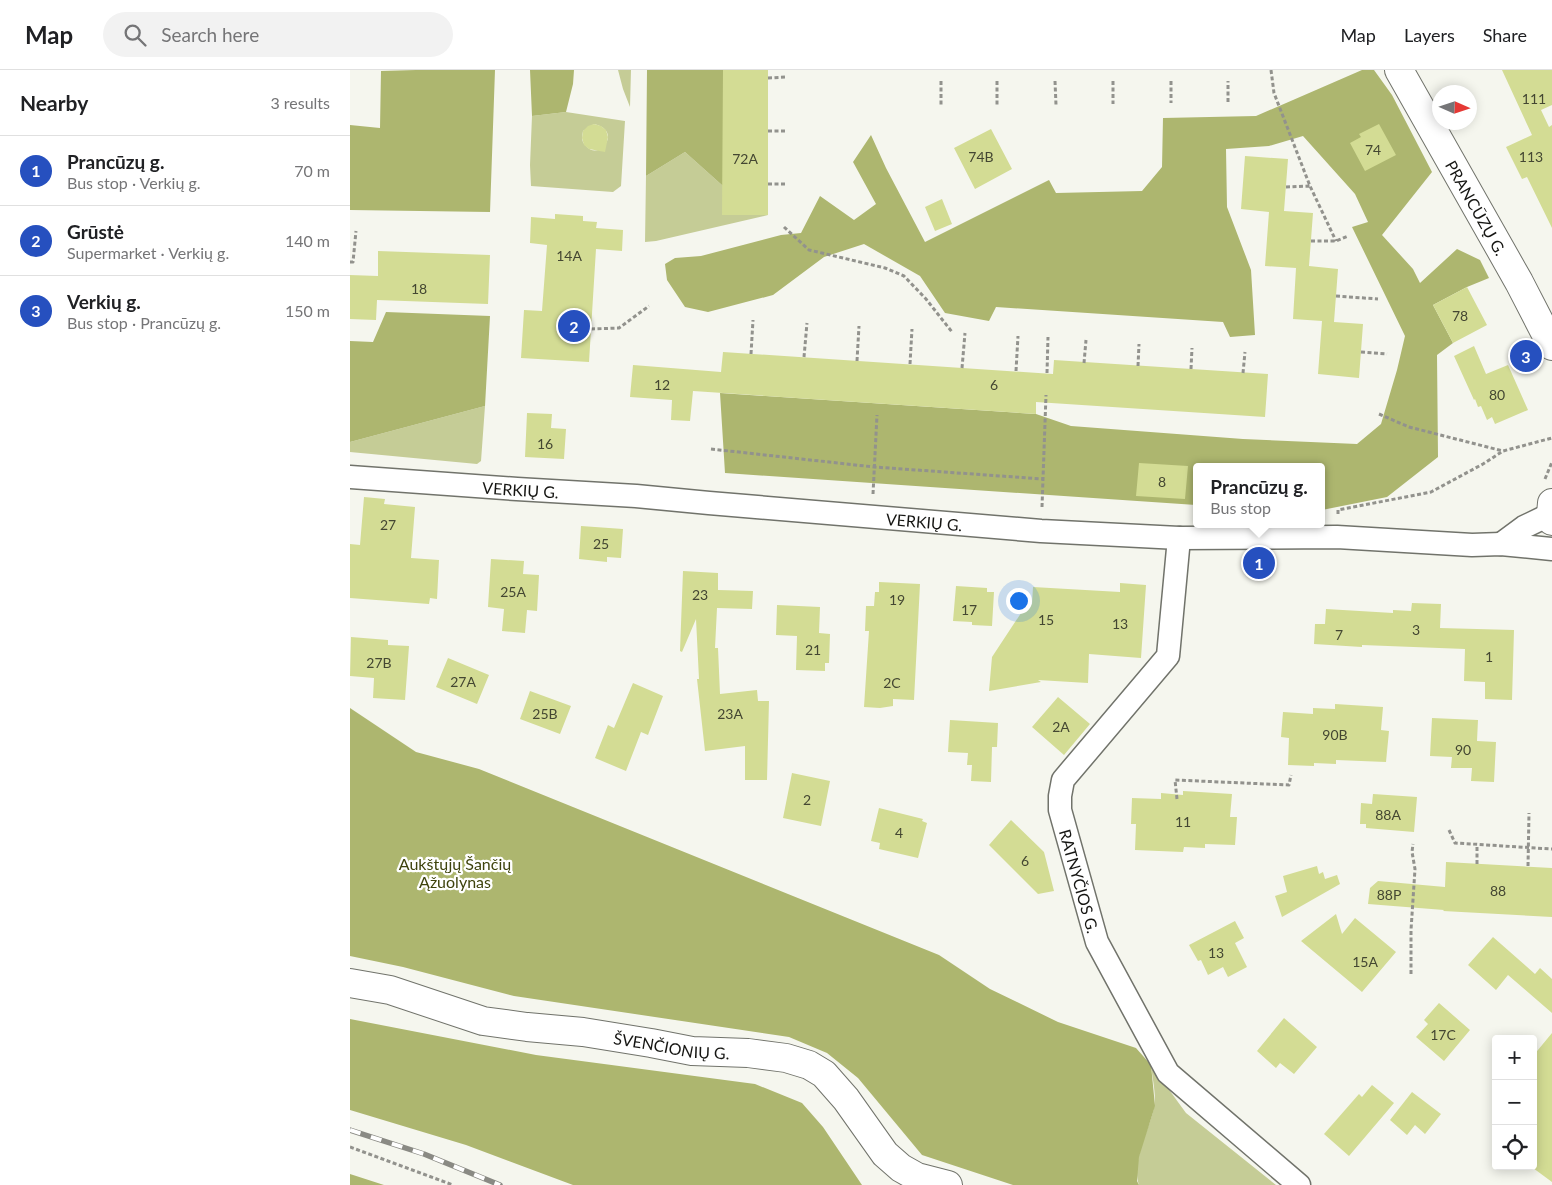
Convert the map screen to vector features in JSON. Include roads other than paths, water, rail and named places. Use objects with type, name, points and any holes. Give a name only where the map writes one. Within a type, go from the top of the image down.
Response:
[{"type":"street","name":"PRANCŪZŲ G.","points":[[1399,70],[1519,282],[1552,346]]},
{"type":"street","name":"VERKIŲ G.","points":[[350,477],[636,496],[1041,531],[1179,538],[1337,537],[1472,545],[1501,544],[1552,549]]},
{"type":"street","points":[[1501,544],[1524,527],[1552,513]]},
{"type":"street","name":"RATNYČIOS G.","points":[[1179,538],[1168,656],[1063,780],[1060,810],[1097,942],[1168,1073],[1299,1185]]},
{"type":"street","name":"ŠVENČIONIŲ G.","points":[[350,983],[390,990],[483,1021],[651,1042],[692,1052],[748,1053],[776,1056],[809,1065],[824,1074],[846,1099],[885,1154],[901,1168],[917,1177],[948,1185]]},
{"type":"railway","points":[[350,1130],[424,1154],[500,1185]]},
{"type":"place","name":"Grūstė","points":[[574,326]]},
{"type":"place","name":"Verkių g.","points":[[1526,356]]},
{"type":"place","name":"Prancūzų g.","points":[[1259,563]]},
{"type":"park label","name":"Aukštųjų Šančių Ąžuolynas","points":[[455,872]]}]
